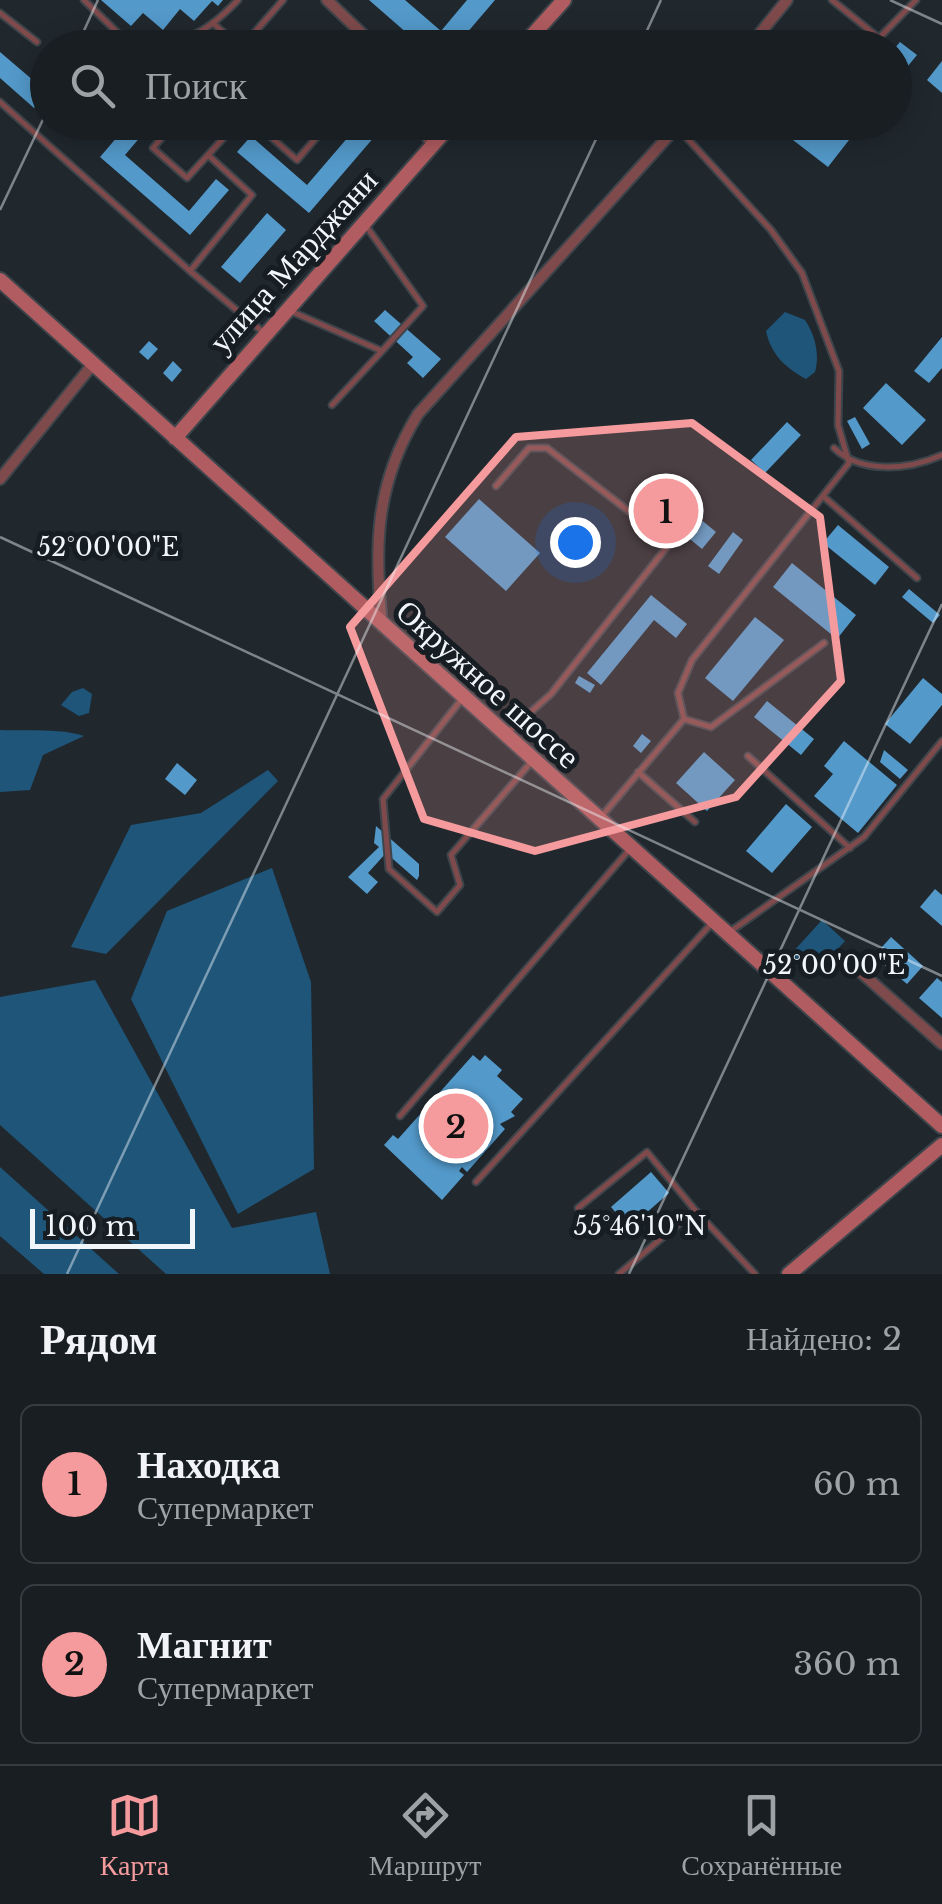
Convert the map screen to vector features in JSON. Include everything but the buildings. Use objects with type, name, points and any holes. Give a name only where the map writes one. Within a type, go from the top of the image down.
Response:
[{"type":"street","points":[[328,0],[359,30]]},
{"type":"street","points":[[763,30],[787,0]]},
{"type":"street","points":[[537,30],[562,1]]},
{"type":"street","points":[[429,140],[432,146]]},
{"type":"street","name":"улица Марджани","points":[[174,438],[438,140]]},
{"type":"street","points":[[382,626],[375,543],[379,505],[401,442],[418,414],[665,140]]},
{"type":"street","name":"Окружное шоссе","points":[[0,280],[942,1126]]},
{"type":"street","points":[[0,479],[93,364]]},
{"type":"street","points":[[855,967],[942,1044]]},
{"type":"street","points":[[789,1274],[942,1144]]},
{"type":"lane","points":[[84,0],[111,30]]},
{"type":"lane","points":[[206,30],[238,0]]},
{"type":"lane","points":[[257,30],[283,0]]},
{"type":"lane","points":[[832,0],[869,30]]},
{"type":"lane","points":[[887,30],[916,0]]},
{"type":"lane","points":[[0,13],[30,37]]},
{"type":"lane","points":[[214,24],[221,30]]},
{"type":"lane","points":[[0,102],[30,129]]},
{"type":"lane","points":[[43,140],[264,332]]},
{"type":"lane","points":[[160,140],[153,148],[187,178],[221,140]]},
{"type":"lane","points":[[274,140],[297,160],[314,140]]},
{"type":"lane","points":[[692,140],[771,230],[802,273],[838,371],[838,426],[850,463]]},
{"type":"lane","points":[[190,271],[252,196],[208,154]]},
{"type":"lane","points":[[332,405],[422,306],[364,222]]},
{"type":"lane","points":[[286,309],[382,351]]},
{"type":"lane","points":[[496,486],[529,448],[547,448],[670,543],[551,694],[504,736]]},
{"type":"lane","points":[[834,448],[850,463],[922,464],[942,455]]},
{"type":"lane","points":[[684,719],[678,694],[684,671],[850,463]]},
{"type":"lane","points":[[822,496],[917,578]]},
{"type":"lane","points":[[684,719],[711,727],[824,643]]},
{"type":"lane","points":[[463,697],[383,800],[389,869],[437,912],[460,885],[451,855],[532,761]]},
{"type":"lane","points":[[598,820],[684,719]]},
{"type":"lane","points":[[728,934],[759,907],[799,886],[864,838],[942,741]]},
{"type":"lane","points":[[748,756],[850,848]]},
{"type":"lane","points":[[638,772],[695,822]]},
{"type":"lane","points":[[400,1116],[631,848]]},
{"type":"lane","points":[[476,1182],[714,921]]},
{"type":"lane","points":[[578,1208],[647,1152],[755,1274]]},
{"type":"lane","points":[[619,1274],[695,1210]]},
{"type":"highlighted area","points":[[692,423],[820,517],[841,681],[736,797],[535,851],[424,819],[350,627],[516,437]]},
{"type":"shaded area","points":[[785,312],[805,320],[814,338],[815,372],[806,379],[780,360],[768,340],[766,331]]},
{"type":"shaded area","points":[[83,688],[92,694],[89,713],[79,716],[61,705],[72,692]]},
{"type":"shaded area","points":[[0,730],[84,736],[43,755],[30,790],[0,792]]},
{"type":"shaded area","points":[[268,770],[278,781],[106,954],[71,947],[131,825],[201,813]]},
{"type":"shaded area","points":[[272,868],[311,982],[314,1169],[238,1214],[131,999],[167,911]]},
{"type":"shaded area","points":[[822,920],[845,941],[814,975],[791,954]]},
{"type":"shaded area","points":[[95,980],[232,1228],[316,1212],[330,1274],[166,1274],[0,1125],[0,997]]},
{"type":"shaded area","points":[[0,1167],[119,1274],[44,1274],[0,1236]]},
{"type":"place","name":"Находка","points":[[666,511]]},
{"type":"place","name":"Магнит","points":[[456,1126]]}]
